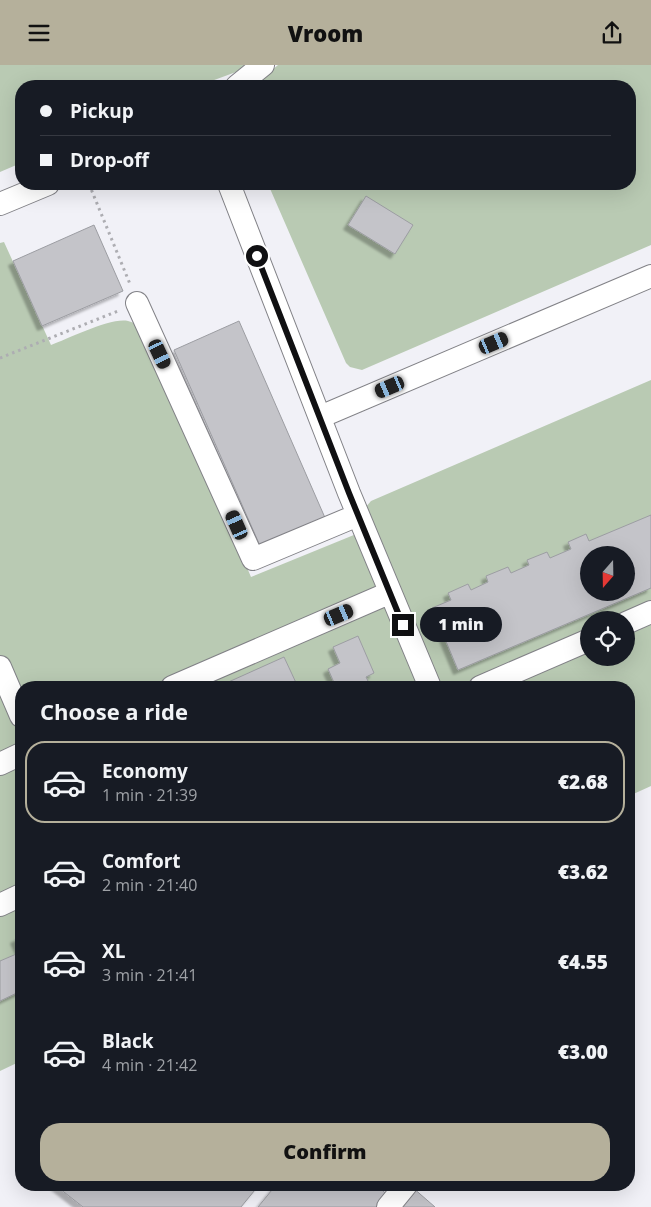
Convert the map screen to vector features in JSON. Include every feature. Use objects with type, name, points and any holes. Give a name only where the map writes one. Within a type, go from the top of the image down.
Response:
[{"type":"lane","points":[[244,80],[263,65]]},
{"type":"lane","points":[[0,204],[34,190]]},
{"type":"lane","points":[[231,190],[389,593],[427,681]]},
{"type":"lane","points":[[320,417],[651,276]]},
{"type":"lane","points":[[137,303],[253,559],[358,515]]},
{"type":"lane","points":[[186,681],[389,593]]},
{"type":"lane","points":[[635,619],[651,612]]},
{"type":"lane","points":[[494,681],[580,644]]},
{"type":"lane","points":[[0,667],[15,702]]},
{"type":"lane","points":[[0,763],[15,757]]},
{"type":"lane","points":[[0,905],[15,898]]},
{"type":"lane","points":[[388,1207],[401,1191]]},
{"type":"path","points":[[0,358],[137,303],[91,190]]},
{"type":"green space","points":[[0,65],[247,65],[236,72],[214,80],[15,80],[15,166],[0,172]]},
{"type":"green space","points":[[278,65],[651,65],[651,245],[362,370],[350,367],[346,363],[271,190],[636,190],[636,80],[260,80]]},
{"type":"green space","points":[[4,242],[51,345],[101,325],[121,321],[134,323],[149,337],[251,577],[371,528],[365,508],[371,501],[651,380],[651,786],[635,793],[635,681],[15,681],[15,1064],[0,1071],[0,243]]},
{"type":"building","points":[[366,196],[413,225],[395,254],[348,225]]},
{"type":"building","points":[[94,225],[123,291],[42,326],[13,261]]},
{"type":"building","points":[[239,321],[326,520],[261,548],[174,350]]},
{"type":"building","points":[[651,515],[651,588],[635,595],[635,546],[580,546],[580,601],[620,601],[597,611],[580,611],[580,618],[458,670],[432,608],[451,600],[448,593],[468,584],[471,590],[488,582],[486,576],[508,567],[511,573],[529,565],[527,560],[547,552],[550,558],[571,549],[568,542],[586,534],[589,541]]},
{"type":"building","points":[[358,636],[374,673],[366,677],[368,681],[333,681],[328,669],[340,663],[333,647]]},
{"type":"building","points":[[284,657],[295,681],[231,681]]},
{"type":"building","points":[[15,955],[15,994],[0,1001],[0,961]]},
{"type":"building","points":[[63,1191],[254,1191],[241,1207],[83,1207]]},
{"type":"building","points":[[271,1191],[383,1191],[389,1196],[380,1207],[258,1207]]},
{"type":"building","points":[[409,1191],[417,1191],[435,1207],[396,1207]]},
{"type":"route","points":[[257,256],[349,493],[403,625]]}]
